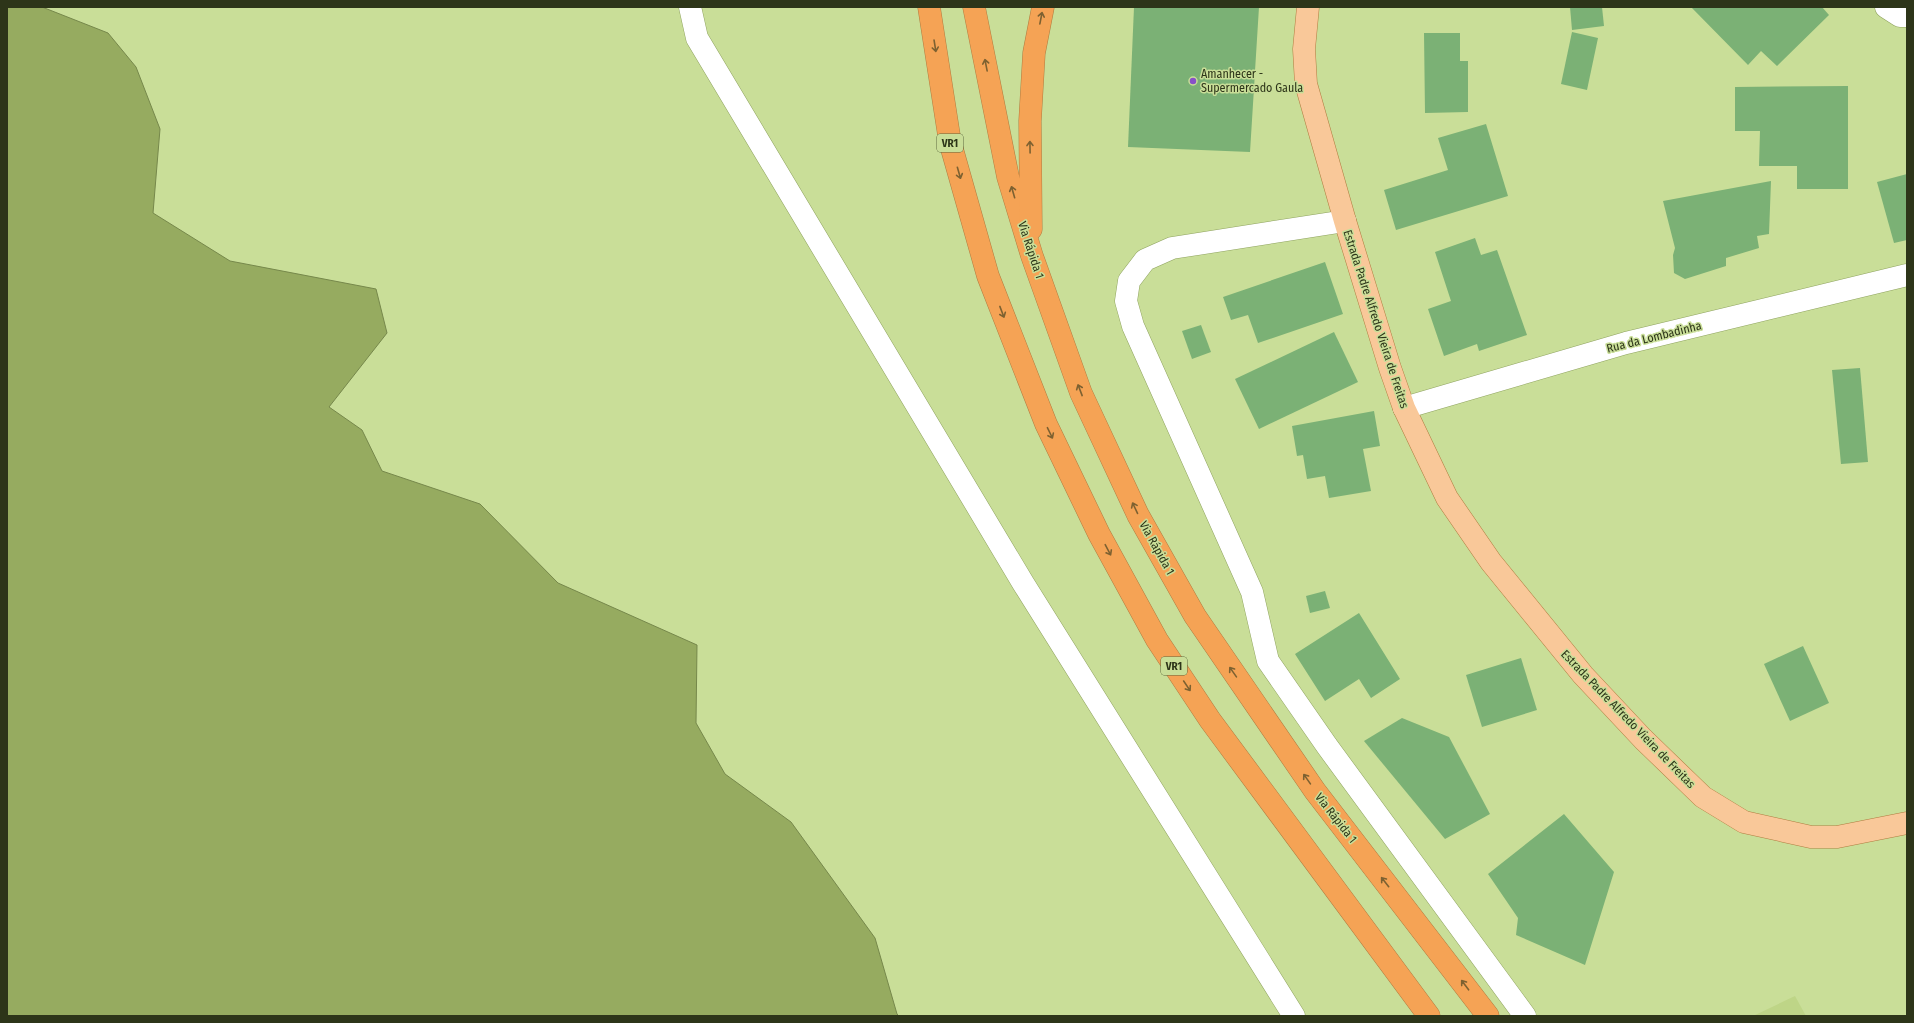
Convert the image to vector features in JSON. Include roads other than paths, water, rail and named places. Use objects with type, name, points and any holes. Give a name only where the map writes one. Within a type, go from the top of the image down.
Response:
[{"type":"highway","name":"VR1","points":[[929,7],[950,142],[988,276],[1046,424],[1099,534],[1156,640],[1210,720],[1429,1016]]},
{"type":"highway","name":"Via Rápida 1","points":[[974,7],[1008,177],[1032,256],[1081,393],[1138,515],[1195,616],[1315,791],[1488,1016]]},
{"type":"highway","points":[[1032,256],[1030,121],[1034,53],[1043,7]]},
{"type":"main road","name":"Estrada Padre Alfredo Vieira de Freitas","points":[[1308,7],[1304,49],[1306,84],[1344,221],[1390,368],[1404,408],[1447,498],[1491,562],[1582,675],[1643,739],[1703,797],[1744,822],[1811,837],[1837,837],[1907,823]]},
{"type":"street","points":[[690,7],[697,38],[705,52],[1023,583],[1294,1016]]},
{"type":"street","points":[[1886,7],[1900,16],[1907,16]]},
{"type":"street","points":[[1344,221],[1172,248],[1146,260],[1129,281],[1126,301],[1133,326],[1252,592],[1268,661],[1327,746],[1525,1016]]},
{"type":"street","name":"Rua da Lombadinha","points":[[1404,408],[1626,343],[1907,275]]},
{"type":"place","name":"Amanhecer - Supermercado Gaula","points":[[1193,81]]}]
